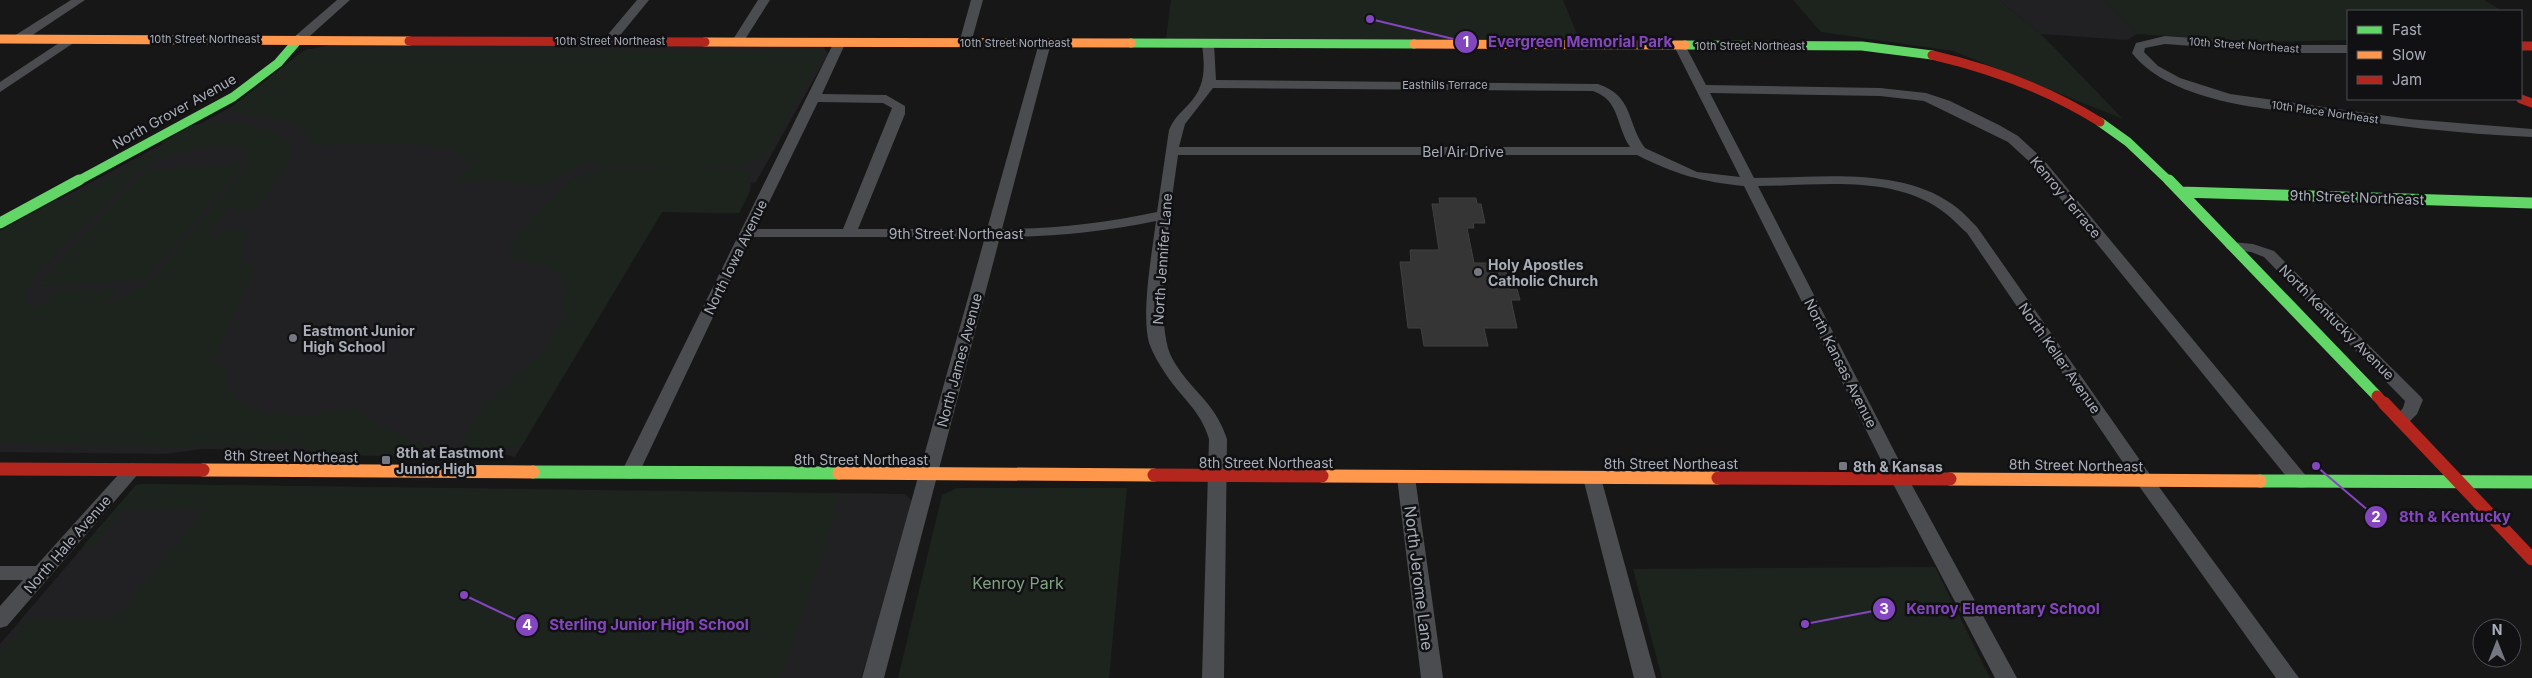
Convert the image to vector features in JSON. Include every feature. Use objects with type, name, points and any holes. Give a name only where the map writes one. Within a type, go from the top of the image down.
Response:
[{"type":"main road","name":"10th Street Northeast","points":[[0,39],[1898,48],[1948,56],[2024,84]]},
{"type":"main road","name":"North Grover Avenue","points":[[0,223],[233,97],[264,75],[288,53],[298,40]]},
{"type":"main road","name":"North Kentucky Avenue","points":[[2024,84],[2060,100],[2106,125],[2137,149],[2182,192],[2401,420],[2532,560]]},
{"type":"main road","name":"9th Street Northeast","points":[[2182,192],[2532,203]]},
{"type":"main road","name":"8th Street Northeast","points":[[0,469],[1218,477],[1899,478],[2532,482]]},
{"type":"street","points":[[18,39],[79,0]]},
{"type":"street","name":"North Grover Avenue","points":[[298,40],[344,0]]},
{"type":"street","points":[[609,41],[643,0]]},
{"type":"street","points":[[738,42],[764,0]]},
{"type":"street","points":[[965,43],[977,0]]},
{"type":"street","points":[[0,88],[71,39]]},
{"type":"street","name":"10th Street Northeast","points":[[2140,46],[2165,40],[2291,49],[2347,50]]},
{"type":"street","name":"North Iowa Avenue","points":[[630,473],[840,42]]},
{"type":"street","name":"North James Avenue","points":[[873,678],[1045,43]]},
{"type":"street","points":[[1208,44],[1211,71],[1210,84]]},
{"type":"street","name":"North Kansas Avenue","points":[[1680,46],[1899,478],[2006,678]]},
{"type":"street","name":"10th Place Northeast","points":[[2140,46],[2138,54],[2146,63],[2162,74],[2205,91],[2236,99],[2448,129],[2532,133]]},
{"type":"street","name":"North Jennifer Lane","points":[[1210,84],[1207,92],[1177,126],[1164,215],[1155,323],[1156,338],[1160,352],[1168,366],[1216,426],[1219,446],[1213,678]]},
{"type":"street","name":"Easthills Terrace","points":[[1210,84],[1594,86],[1608,90],[1618,99],[1634,142],[1640,151]]},
{"type":"street","name":"Kenroy Terrace","points":[[1703,89],[1907,94],[1945,104],[2013,139],[2038,162],[2301,482]]},
{"type":"street","points":[[814,98],[886,100],[899,106],[898,114],[849,233]]},
{"type":"street","name":"Bel Air Drive","points":[[1172,150],[1640,151],[1696,176],[1713,179],[1749,180]]},
{"type":"street","name":"North Keller Avenue","points":[[1749,180],[1877,183],[1921,194],[1957,214],[1972,230],[2145,481],[2288,678]]},
{"type":"street","name":"9th Street Northeast","points":[[746,233],[993,234],[1081,230],[1164,215]]},
{"type":"street","name":"North Kentucky Avenue","points":[[2232,246],[2253,248],[2269,254],[2414,400],[2411,410],[2401,420]]},
{"type":"street","name":"North Hale Avenue","points":[[0,620],[133,469]]},
{"type":"street","name":"North Jerome Lane","points":[[1406,477],[1432,678]]},
{"type":"street","points":[[1592,478],[1645,678]]},
{"type":"street","points":[[0,573],[41,573]]},
{"type":"shaded area","points":[[1999,0],[2103,0],[2137,34],[2127,40],[2041,34]]},
{"type":"shaded area","name":"Eastmont Junior High School","points":[[333,44],[823,46],[828,54],[756,182],[751,183],[750,191],[739,213],[662,212],[515,457],[492,451],[420,456],[311,455],[284,450],[234,449],[203,449],[164,454],[0,452],[0,231],[233,106],[303,51]]},
{"type":"shaded area","points":[[136,485],[905,494],[915,504],[861,678],[0,678],[0,644]]},
{"type":"green space","points":[[1171,0],[1563,0],[1579,39],[1166,39]]},
{"type":"green space","points":[[1793,0],[1999,0],[2041,34],[2123,119],[1953,51],[1821,32]]},
{"type":"green space","points":[[2103,0],[2484,0],[2500,10],[2347,10],[2347,40],[2260,42],[2137,34]]},
{"type":"green space","points":[[307,49],[750,51],[816,49],[823,50],[823,55],[773,142],[754,161],[742,165],[705,169],[606,167],[601,163],[585,162],[549,182],[534,186],[487,180],[453,183],[474,163],[462,162],[463,157],[454,151],[417,144],[394,143],[348,143],[316,146],[313,145],[301,129],[290,124],[266,117],[232,111],[233,106]]},
{"type":"green space","points":[[208,122],[253,126],[275,132],[292,144],[291,160],[255,210],[235,211],[238,206],[232,206],[207,235],[216,235],[219,231],[247,229],[241,261],[254,268],[213,364],[217,366],[225,365],[228,390],[245,405],[266,413],[304,416],[358,407],[362,410],[361,416],[430,449],[429,454],[420,456],[311,455],[309,446],[283,444],[170,447],[0,442],[0,231],[56,200],[67,200],[82,191],[91,190],[166,144],[161,143],[191,126]],"holes":[[[228,145],[240,148],[249,156],[248,165],[152,280],[127,296],[106,304],[118,288],[53,292],[36,310],[27,305],[24,293],[30,283],[137,171],[161,157],[203,146]]]},
{"type":"green space","points":[[244,164],[147,279],[37,286],[146,170]]},
{"type":"green space","points":[[601,169],[748,169],[750,191],[739,213],[662,212],[522,445],[500,448],[487,446],[480,451],[464,448],[461,441],[484,406],[525,368],[552,339],[561,323],[565,306],[564,288],[557,274],[538,263],[515,259],[509,250],[511,244],[550,200],[577,175]]},
{"type":"green space","points":[[136,485],[841,494],[781,678],[0,678],[0,653],[29,620],[117,618],[205,508],[124,509],[92,547],[83,546]]},
{"type":"green space","name":"Kenroy Park","points":[[957,488],[1127,488],[1109,678],[898,678],[942,495]]},
{"type":"green space","points":[[1935,567],[1990,678],[1662,678],[1633,569]]},
{"type":"building","name":"Holy Apostles Catholic Church","points":[[1439,198],[1476,198],[1477,204],[1481,204],[1485,223],[1473,223],[1474,228],[1467,228],[1474,263],[1504,263],[1510,289],[1517,289],[1520,300],[1511,300],[1517,328],[1484,328],[1488,346],[1424,346],[1421,328],[1408,328],[1400,262],[1411,262],[1410,250],[1439,250],[1432,204],[1440,204]]},
{"type":"traffic: fast","points":[[0,223],[233,97],[278,63],[298,40]]},
{"type":"traffic: fast","points":[[1131,43],[1414,44]]},
{"type":"traffic: fast","points":[[1685,45],[1862,46],[1932,55]]},
{"type":"traffic: fast","points":[[2100,122],[2128,142],[2159,170],[2377,396]]},
{"type":"traffic: fast","points":[[2181,192],[2532,203]]},
{"type":"traffic: fast","points":[[533,472],[839,473]]},
{"type":"traffic: fast","points":[[2260,481],[2532,482]]},
{"type":"traffic: slow","points":[[0,39],[409,41]]},
{"type":"traffic: slow","points":[[705,42],[1131,43]]},
{"type":"traffic: slow","points":[[1414,44],[1685,45]]},
{"type":"traffic: slow","points":[[203,470],[533,472]]},
{"type":"traffic: slow","points":[[839,473],[1154,475]]},
{"type":"traffic: slow","points":[[1322,476],[1718,478]]},
{"type":"traffic: slow","points":[[1950,479],[2260,481]]},
{"type":"traffic: jam","points":[[409,41],[705,42]]},
{"type":"traffic: jam","points":[[2522,46],[2532,46]]},
{"type":"traffic: jam","points":[[1932,55],[1976,66],[2040,89],[2100,122]]},
{"type":"traffic: jam","points":[[2522,99],[2532,103]]},
{"type":"traffic: jam","points":[[2377,396],[2532,559]]},
{"type":"traffic: jam","points":[[0,469],[203,470]]},
{"type":"traffic: jam","points":[[1154,475],[1322,476]]},
{"type":"traffic: jam","points":[[1718,478],[1950,479]]},
{"type":"place","name":"Evergreen Memorial Park","points":[[1370,19]]},
{"type":"place","name":"Holy Apostles Catholic Church","points":[[1478,272]]},
{"type":"place","name":"Eastmont Junior High School","points":[[293,338]]},
{"type":"place","name":"8th at Eastmont Junior High","points":[[386,460]]},
{"type":"place","name":"8th & Kansas","points":[[1843,466]]},
{"type":"place","name":"8th & Kentucky","points":[[2316,466]]},
{"type":"place","name":"Sterling Junior High School","points":[[464,595]]},
{"type":"place","name":"Kenroy Elementary School","points":[[1805,624]]}]
